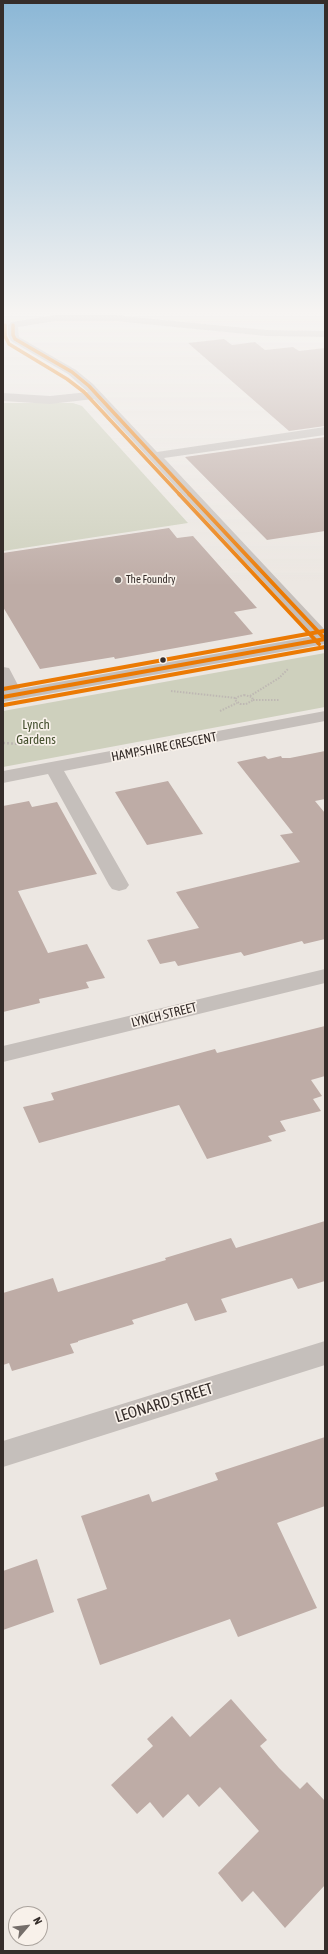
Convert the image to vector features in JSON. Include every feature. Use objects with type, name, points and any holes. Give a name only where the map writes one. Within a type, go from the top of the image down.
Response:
[{"type":"street","points":[[106,404],[325,639]]},
{"type":"street","points":[[154,456],[325,431]]},
{"type":"street","points":[[3,672],[8,696],[325,639]]},
{"type":"street","name":"HAMPSHIRE CRESCENT","points":[[3,777],[325,716]]},
{"type":"street","points":[[53,767],[119,885]]},
{"type":"street","name":"LYNCH STREET","points":[[3,1054],[325,976]]},
{"type":"street","name":"LEONARD STREET","points":[[3,1454],[325,1353]]},
{"type":"path","points":[[168,690],[210,697],[236,698],[241,696],[249,696],[279,678],[292,665]]},
{"type":"path","points":[[236,698],[236,701],[240,704],[248,704],[253,700],[249,696]]},
{"type":"green space","points":[[3,404],[77,404],[82,406],[188,523],[3,551]]},
{"type":"green space","name":"Lynch Gardens","points":[[325,653],[325,707],[3,767],[3,711]]},
{"type":"building","points":[[258,404],[325,404],[325,426],[289,431]]},
{"type":"building","points":[[325,437],[325,531],[267,540],[185,457]]},
{"type":"building","name":"The Foundry","points":[[169,528],[177,538],[193,536],[257,608],[234,612],[253,634],[115,659],[114,657],[40,669],[3,607],[3,553]]},
{"type":"building","points":[[325,751],[325,799],[315,801],[325,813],[325,939],[304,944],[302,941],[244,956],[241,952],[178,966],[175,961],[160,964],[147,940],[199,928],[176,892],[300,862],[280,835],[293,833],[237,762],[265,756],[268,759],[281,756],[282,758],[290,758]]},
{"type":"building","points":[[168,781],[203,834],[147,845],[115,792]]},
{"type":"building","points":[[29,801],[32,807],[57,802],[97,874],[18,891],[48,953],[87,944],[105,978],[86,982],[89,988],[39,999],[40,1003],[3,1012],[3,806]]},
{"type":"building","points":[[325,1026],[325,1076],[311,1080],[322,1096],[313,1099],[321,1111],[280,1121],[286,1131],[268,1136],[272,1141],[207,1159],[179,1105],[39,1143],[23,1107],[54,1100],[51,1093],[215,1049],[217,1053]]},
{"type":"building","points":[[325,1221],[325,1281],[298,1289],[292,1278],[221,1299],[227,1312],[195,1321],[187,1303],[132,1320],[134,1324],[70,1344],[74,1353],[12,1371],[9,1363],[3,1365],[3,1293],[53,1278],[58,1292],[166,1260],[165,1258],[231,1238],[236,1248]]},
{"type":"building","points":[[325,1437],[325,1506],[277,1523],[317,1608],[238,1637],[230,1619],[100,1665],[77,1599],[107,1589],[81,1516],[149,1494],[152,1502],[218,1480],[215,1473]]},
{"type":"building","points":[[37,1559],[54,1612],[3,1630],[3,1571]]},
{"type":"building","points":[[231,1699],[267,1740],[260,1746],[279,1768],[300,1789],[307,1782],[325,1801],[325,1885],[285,1928],[253,1891],[242,1902],[218,1873],[259,1831],[220,1787],[199,1807],[188,1794],[163,1818],[150,1802],[137,1814],[111,1785],[153,1746],[147,1739],[172,1716],[190,1737]]},
{"type":"transit line","points":[[95,404],[319,644]]},
{"type":"transit line","points":[[106,404],[325,639]]},
{"type":"transit line","points":[[3,689],[324,631]]},
{"type":"transit line","points":[[3,697],[325,639]]},
{"type":"transit line","points":[[4,705],[325,647]]},
{"type":"place","name":"The Foundry","points":[[118,580]]}]
